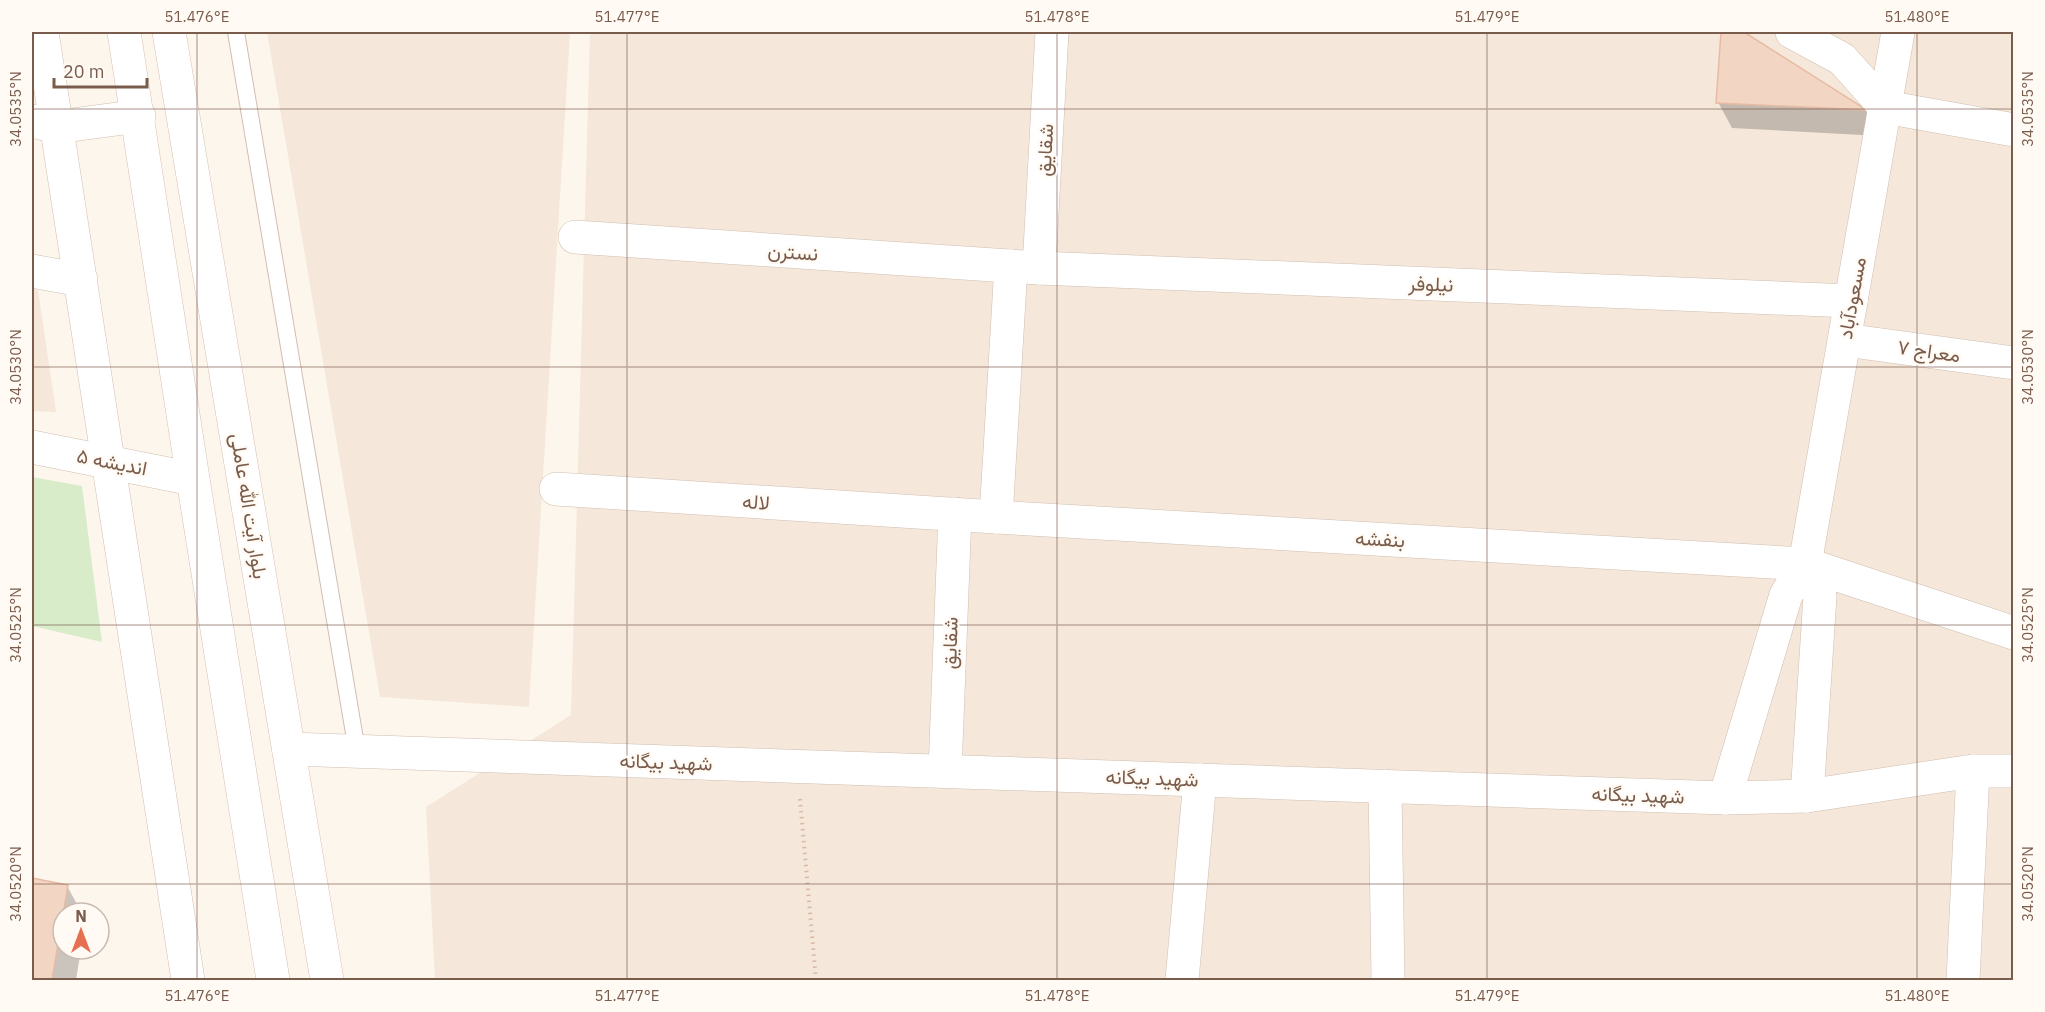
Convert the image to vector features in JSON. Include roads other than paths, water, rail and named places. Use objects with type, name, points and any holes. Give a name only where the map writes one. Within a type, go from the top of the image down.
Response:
[{"type":"street","points":[[42,32],[44,124],[81,280],[188,981]]},
{"type":"street","points":[[124,32],[273,981]]},
{"type":"street","name":"بلوار آیت‌ الله عاملی","points":[[169,32],[327,981]]},
{"type":"street","name":"شقایق","points":[[996,517],[1052,32]]},
{"type":"street","points":[[1792,32],[1842,59],[1885,107],[2013,130]]},
{"type":"street","name":"مسعودآباد","points":[[1725,798],[1786,595],[1805,564],[1898,32]]},
{"type":"street","points":[[44,124],[139,117]]},
{"type":"street","name":"نسترن","points":[[574,237],[1025,267]]},
{"type":"street","name":"نیلوفر","points":[[1025,267],[1851,301]]},
{"type":"street","points":[[32,271],[81,280]]},
{"type":"street","name":"معراج ۷","points":[[1845,340],[2013,363]]},
{"type":"street","name":"اندیشه ۵","points":[[32,447],[193,478]]},
{"type":"street","name":"لاله","points":[[556,489],[955,514]]},
{"type":"street","name":"شقایق","points":[[945,771],[955,514]]},
{"type":"street","name":"بنفشه","points":[[955,514],[1805,564],[2013,633]]},
{"type":"street","points":[[1805,564],[1820,596],[1807,796]]},
{"type":"street","name":"شهید بیگانه","points":[[289,749],[1725,798],[1807,796],[1973,771],[2013,771]]},
{"type":"street","points":[[1963,981],[1973,771]]},
{"type":"street","points":[[1182,981],[1200,780]]},
{"type":"street","points":[[1385,786],[1388,981]]},
{"type":"lane","points":[[236,32],[357,751]]}]
